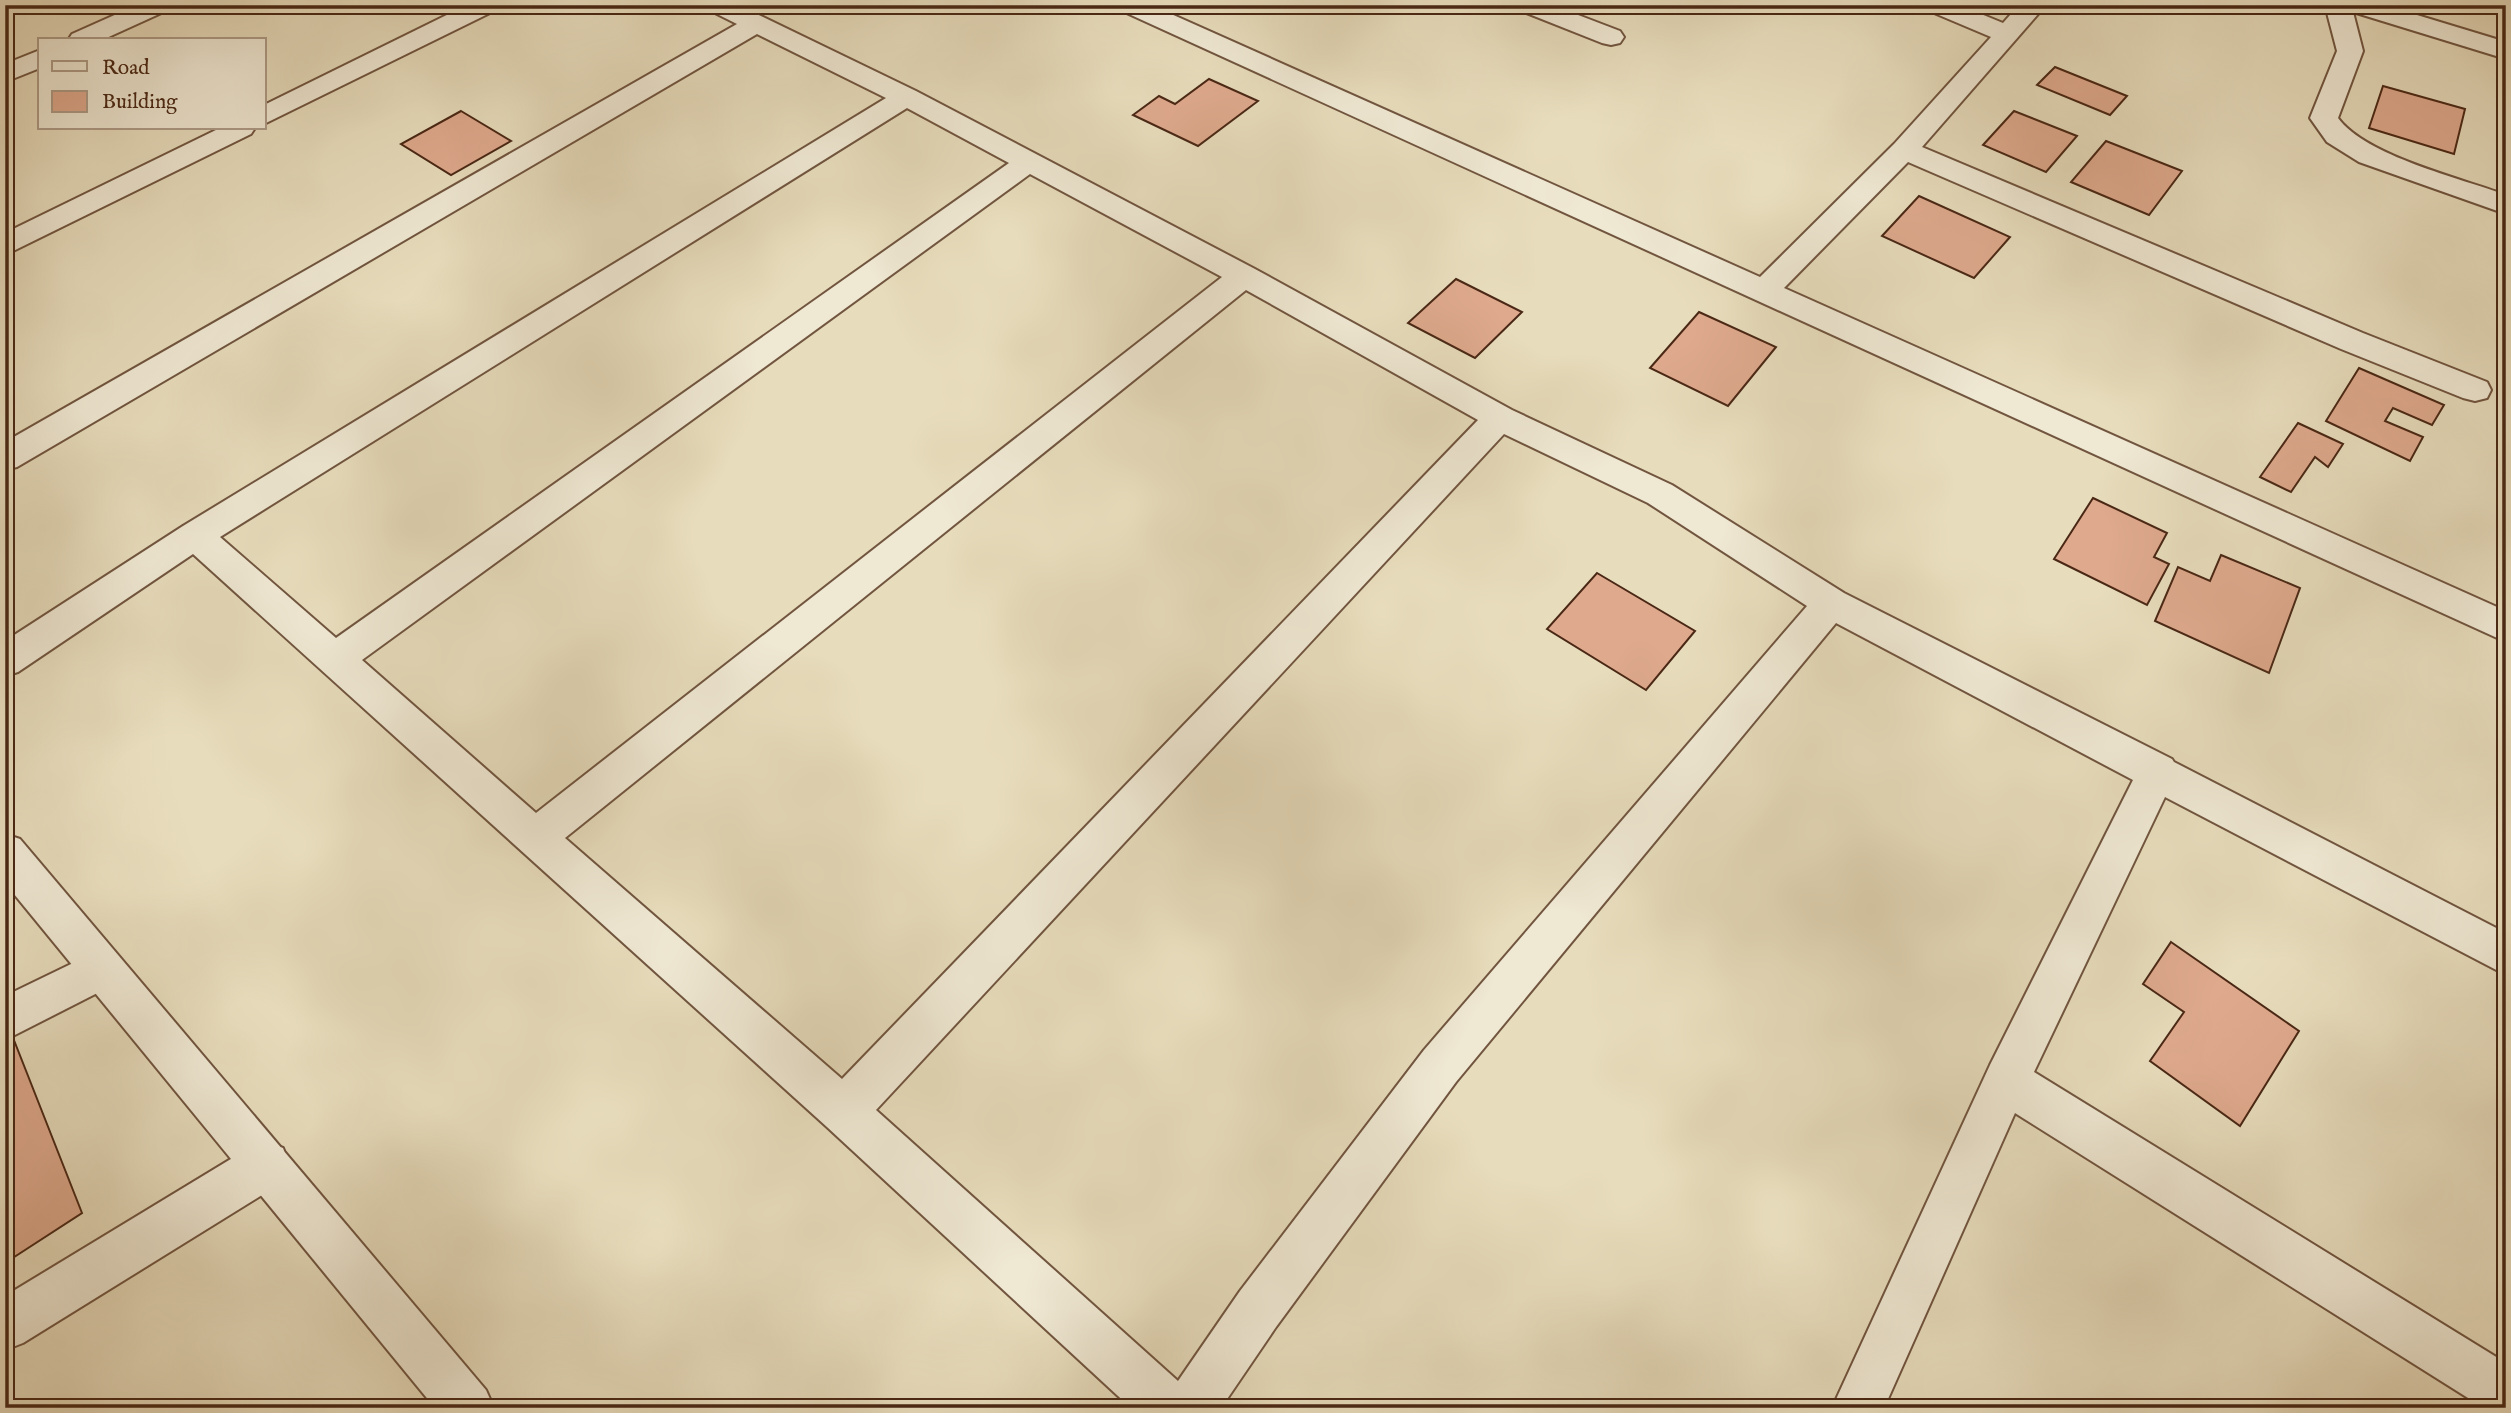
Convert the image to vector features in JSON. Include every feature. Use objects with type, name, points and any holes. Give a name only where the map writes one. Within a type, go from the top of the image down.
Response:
[{"type":"street","points":[[85,38],[159,5]]},
{"type":"street","points":[[266,115],[486,5]]},
{"type":"street","points":[[719,5],[906,97],[1244,276],[1500,418],[1660,494],[1831,603],[2158,771],[2506,955]]},
{"type":"street","points":[[1129,5],[2506,627]]},
{"type":"street","points":[[1528,5],[1611,37]]},
{"type":"street","points":[[1936,5],[2007,34]]},
{"type":"street","points":[[1763,292],[1904,150],[2033,5]]},
{"type":"street","points":[[2338,5],[2350,51],[2324,118],[2337,136],[2369,156],[2506,205]]},
{"type":"street","points":[[2357,5],[2506,51]]},
{"type":"street","points":[[5,458],[756,24]]},
{"type":"street","points":[[5,74],[38,59]]},
{"type":"street","points":[[5,662],[195,535],[906,97]]},
{"type":"street","points":[[5,245],[237,130]]},
{"type":"street","points":[[1904,150],[2352,341],[2475,390]]},
{"type":"street","points":[[335,659],[1029,163]]},
{"type":"street","points":[[536,837],[1244,276]]},
{"type":"street","points":[[843,1111],[1500,418]]},
{"type":"street","points":[[195,535],[843,1111],[1169,1408]]},
{"type":"street","points":[[1190,1408],[1258,1309],[1440,1066],[1831,603]]},
{"type":"street","points":[[1858,1408],[2006,1081],[2158,771]]},
{"type":"street","points":[[5,852],[468,1408]]},
{"type":"street","points":[[5,1019],[102,969]]},
{"type":"street","points":[[2006,1081],[2486,1392]]},
{"type":"street","points":[[5,1325],[266,1165]]},
{"type":"building","points":[[2055,67],[2127,96],[2110,115],[2037,85]]},
{"type":"building","points":[[1209,79],[1258,101],[1198,146],[1133,115],[1159,96],[1175,104]]},
{"type":"building","points":[[2383,86],[2465,109],[2454,154],[2369,128]]},
{"type":"building","points":[[461,111],[511,141],[451,175],[401,144]]},
{"type":"building","points":[[2014,111],[2077,136],[2046,172],[1983,145]]},
{"type":"building","points":[[2106,141],[2182,171],[2149,215],[2071,182]]},
{"type":"building","points":[[1919,196],[2010,237],[1974,278],[1882,236]]},
{"type":"building","points":[[1456,279],[1522,312],[1475,358],[1408,323]]},
{"type":"building","points":[[1699,312],[1776,347],[1728,406],[1650,368]]},
{"type":"building","points":[[2359,368],[2444,405],[2432,425],[2393,408],[2385,421],[2423,437],[2410,461],[2326,421]]},
{"type":"building","points":[[2298,423],[2343,444],[2328,467],[2315,457],[2291,492],[2260,477]]},
{"type":"building","points":[[2093,498],[2167,533],[2154,557],[2169,564],[2147,605],[2054,559]]},
{"type":"building","points":[[2221,555],[2300,588],[2269,673],[2155,621],[2178,567],[2210,581]]},
{"type":"building","points":[[1597,573],[1695,631],[1646,690],[1547,629]]},
{"type":"building","points":[[2171,942],[2299,1031],[2240,1126],[2150,1061],[2184,1012],[2143,984]]},
{"type":"building","points":[[8,1025],[82,1213],[5,1263],[5,1027]]}]
